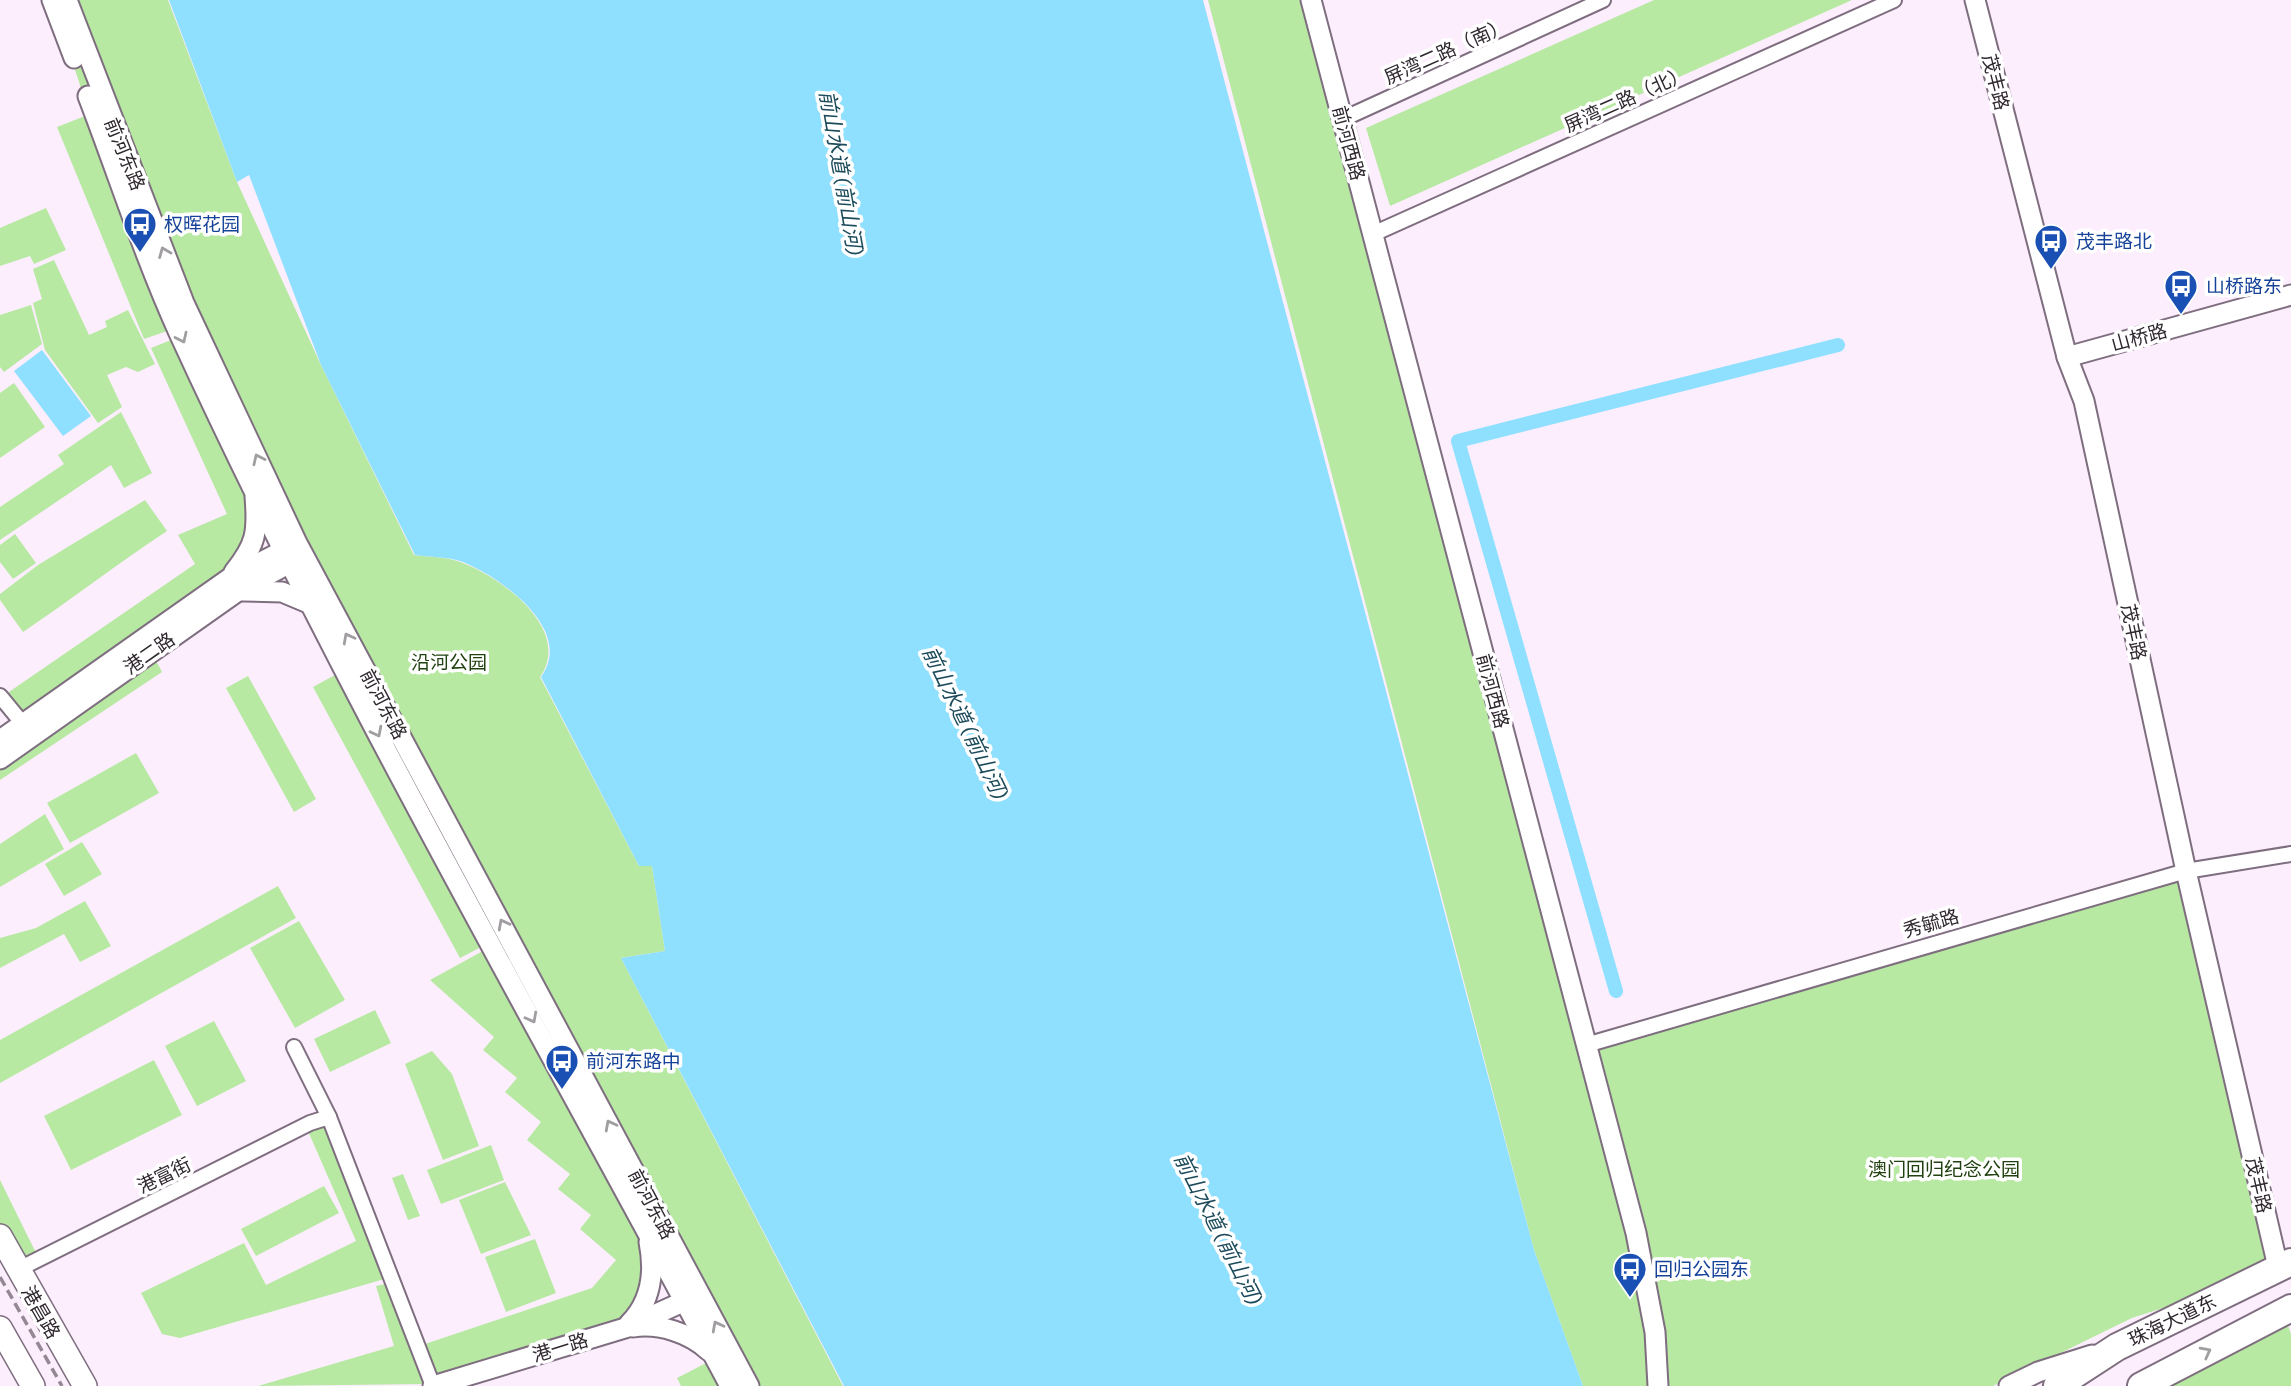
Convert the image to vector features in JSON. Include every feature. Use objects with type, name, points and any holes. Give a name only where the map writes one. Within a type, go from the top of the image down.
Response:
[{"type":"highway","name":"珠海大道东","points":[[2057,1386],[2117,1347],[2285,1265]]},
{"type":"highway","points":[[2144,1385],[2291,1308]]},
{"type":"main road","name":"港昌路","points":[[0,1236],[85,1386]]},
{"type":"main road","points":[[0,1328],[33,1386]]},
{"type":"street","name":"前河东路","points":[[52,0],[170,311],[254,485],[294,553],[749,1386]]},
{"type":"street","name":"前河东路","points":[[67,0],[185,305],[294,553],[313,605],[405,789],[730,1386]]},
{"type":"street","name":"前河西路","points":[[1311,0],[1636,1233],[1656,1332],[1658,1386]]},
{"type":"street","name":"屏湾二路（南）","points":[[1343,119],[1604,0]]},
{"type":"street","name":"屏湾二路（北）","points":[[1373,234],[1894,0]]},
{"type":"street","name":"茂丰路","points":[[1975,0],[2067,356],[2084,401],[2186,871],[2285,1265]]},
{"type":"street","name":"山桥路","points":[[2067,356],[2291,295]]},
{"type":"street","points":[[254,485],[257,522],[254,543],[234,584],[282,592],[313,605]]},
{"type":"street","name":"港二路","points":[[0,759],[29,730],[234,584],[294,553]]},
{"type":"street","points":[[0,696],[29,730]]},
{"type":"street","name":"港二路","points":[[0,740],[29,730]]},
{"type":"street","name":"秀毓路","points":[[1586,1045],[2186,871],[2291,854]]},
{"type":"street","points":[[294,1047],[329,1117],[433,1386]]},
{"type":"street","name":"港富街","points":[[17,1270],[310,1123],[329,1117]]},
{"type":"street","points":[[625,1328],[637,1316],[651,1282],[652,1260],[637,1212]]},
{"type":"street","name":"港一路","points":[[433,1386],[625,1328],[685,1301]]},
{"type":"street","points":[[625,1328],[660,1327],[681,1333],[706,1347],[715,1357]]},
{"type":"street","points":[[2008,1386],[2038,1372],[2117,1347]]},
{"type":"green space","name":"沿河公园","points":[[52,0],[168,0],[237,182],[321,365],[414,555],[452,560],[479,570],[513,593],[540,624],[547,641],[548,659],[540,677],[639,866],[652,866],[665,951],[621,958],[843,1386],[732,1386],[409,788],[181,331],[81,88]]},
{"type":"green space","points":[[1208,0],[1305,0],[1632,1233],[1655,1386],[1583,1386],[1534,1250]]},
{"type":"green space","points":[[1654,0],[1852,0],[1390,206],[1366,128]]},
{"type":"green space","points":[[85,116],[173,329],[144,339],[57,127]]},
{"type":"green space","points":[[46,208],[66,250],[34,264],[30,256],[0,266],[0,228]]},
{"type":"green space","points":[[54,260],[89,335],[107,327],[105,321],[128,310],[155,364],[138,372],[126,367],[107,375],[122,407],[98,423],[45,350],[33,303],[42,299],[33,269]]},
{"type":"green space","points":[[31,305],[42,344],[4,372],[0,367],[0,315]]},
{"type":"green space","points":[[176,338],[274,535],[260,542],[273,567],[33,730],[6,694],[195,564],[178,535],[227,514],[151,348]]},
{"type":"green space","points":[[14,383],[45,427],[0,458],[0,393]]},
{"type":"green space","points":[[121,412],[152,473],[124,488],[111,465],[0,540],[0,507],[64,464],[58,455]]},
{"type":"green space","points":[[145,500],[167,531],[23,632],[0,600],[0,594],[38,565]]},
{"type":"green space","points":[[15,534],[36,563],[13,579],[0,562],[0,545]]},
{"type":"green space","points":[[153,655],[162,672],[0,780],[0,757]]},
{"type":"green space","points":[[344,670],[489,943],[460,958],[313,687]]},
{"type":"green space","points":[[248,676],[316,799],[294,812],[226,688]]},
{"type":"green space","points":[[136,753],[159,793],[70,843],[47,803]]},
{"type":"green space","points":[[45,814],[64,849],[0,887],[0,844]]},
{"type":"green space","points":[[82,842],[102,874],[64,896],[45,864]]},
{"type":"green space","name":"澳门回归纪念公园","points":[[2184,875],[2275,1265],[2216,1291],[2132,1318],[1993,1386],[1661,1386],[1589,1047]]},
{"type":"green space","points":[[278,886],[296,918],[0,1083],[0,1040]]},
{"type":"green space","points":[[85,901],[111,946],[80,962],[64,934],[0,968],[0,938],[36,928]]},
{"type":"green space","points":[[299,921],[345,1000],[295,1028],[250,948]]},
{"type":"green space","points":[[490,947],[634,1214],[650,1259],[634,1315],[437,1382],[422,1345],[592,1288],[616,1260],[580,1229],[591,1215],[558,1189],[570,1174],[527,1140],[541,1122],[505,1092],[517,1078],[483,1050],[494,1037],[430,980]]},
{"type":"green space","points":[[375,1010],[391,1043],[330,1072],[314,1039]]},
{"type":"green space","points":[[214,1021],[246,1081],[197,1106],[165,1046]]},
{"type":"green space","points":[[432,1051],[452,1074],[479,1146],[443,1160],[405,1064]]},
{"type":"green space","points":[[154,1060],[182,1115],[71,1170],[44,1116]]},
{"type":"green space","points":[[327,1122],[388,1278],[180,1338],[162,1334],[141,1293],[244,1243],[266,1285],[356,1241],[308,1131]]},
{"type":"green space","points":[[491,1145],[504,1180],[441,1204],[427,1170]]},
{"type":"green space","points":[[403,1174],[420,1216],[408,1220],[392,1178]]},
{"type":"green space","points":[[0,1180],[38,1257],[17,1267],[0,1233]]},
{"type":"green space","points":[[505,1182],[531,1235],[481,1254],[459,1200]]},
{"type":"green space","points":[[324,1186],[339,1213],[256,1256],[241,1229]]},
{"type":"green space","points":[[535,1239],[556,1293],[506,1312],[485,1257]]},
{"type":"green space","points":[[389,1283],[429,1384],[258,1386],[394,1346],[376,1286]]},
{"type":"green space","points":[[2285,1317],[2291,1334],[2291,1386],[2161,1386]]},
{"type":"green space","points":[[712,1360],[726,1386],[681,1386],[677,1378]]},
{"type":"water","name":"前山水道 (前山河)","points":[[169,0],[1203,0],[1534,1250],[1583,1386],[844,1386],[621,958],[665,951],[652,866],[639,866],[541,677],[549,659],[549,641],[542,624],[514,593],[479,570],[458,560],[415,555],[321,365],[249,175],[237,182]]},
{"type":"water","points":[[42,350],[91,416],[63,436],[14,371]]},
{"type":"waterway","points":[[1616,991],[1458,441],[1838,345]]},
{"type":"railway","points":[[0,1277],[62,1386]]},
{"type":"place","name":"权晖花园","points":[[140,254]]},
{"type":"place","name":"茂丰路北","points":[[2051,271]]},
{"type":"place","name":"山桥路东","points":[[2181,316]]},
{"type":"place","name":"前河东路中","points":[[562,1091]]},
{"type":"place","name":"回归公园东","points":[[1630,1299]]}]
